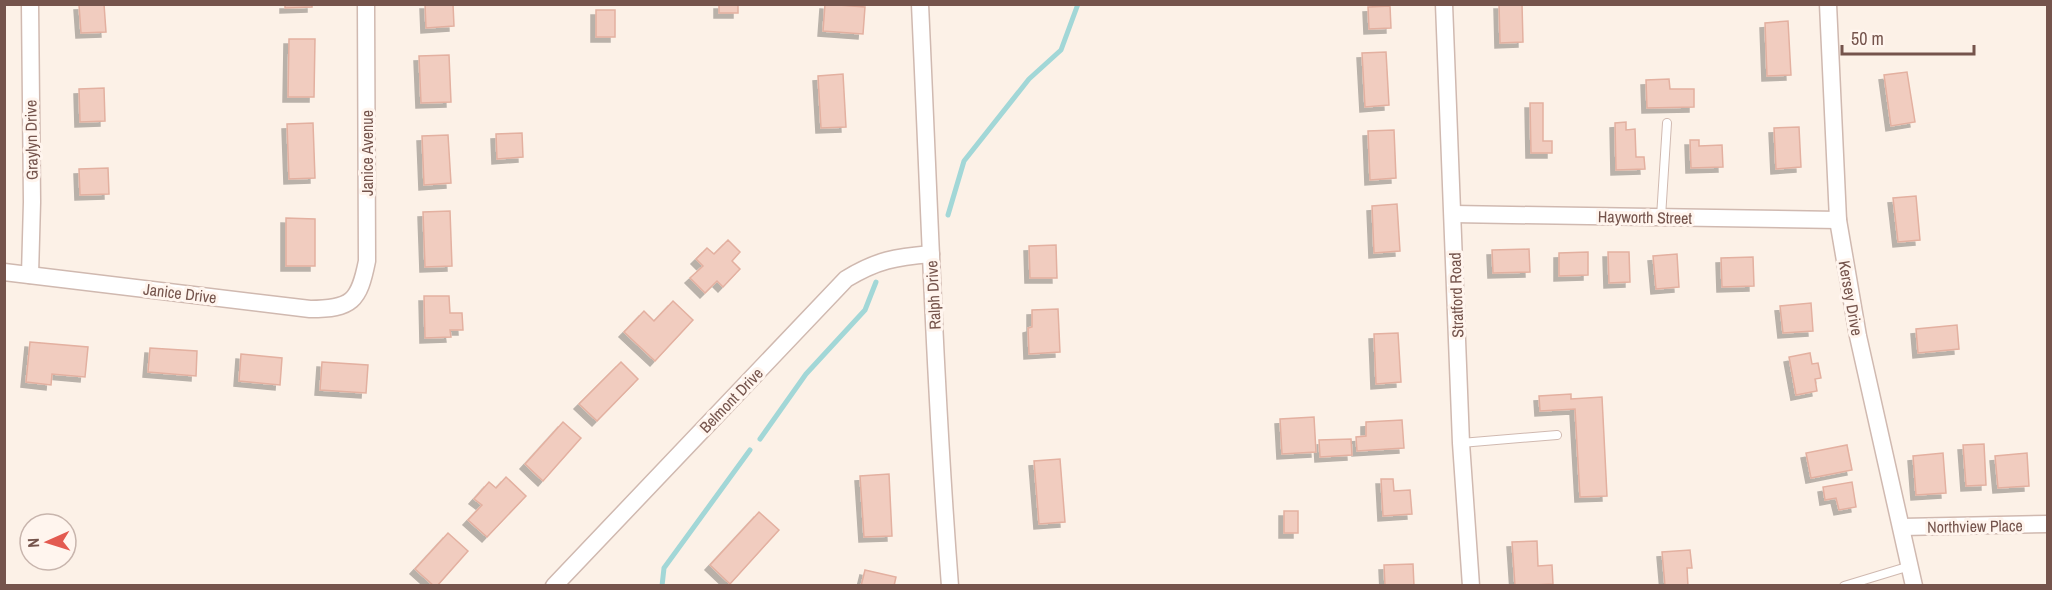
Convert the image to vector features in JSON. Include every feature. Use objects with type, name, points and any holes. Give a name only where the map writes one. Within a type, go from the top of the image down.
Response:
[{"type":"street","name":"Graylyn Drive","points":[[30,4],[32,202],[30,275]]},
{"type":"street","name":"Janice Avenue","points":[[355,299],[363,283],[368,261],[366,4]]},
{"type":"street","name":"Ralph Drive","points":[[920,4],[931,254],[950,585]]},
{"type":"street","name":"Stratford Road","points":[[1444,4],[1461,443],[1471,585]]},
{"type":"street","name":"Kersey Drive","points":[[1828,4],[1838,220],[1858,336],[1914,585]]},
{"type":"street","name":"Hayworth Street","points":[[1453,214],[1838,220]]},
{"type":"street","name":"Belmont Drive","points":[[554,585],[846,279],[866,267],[888,259],[931,254]]},
{"type":"street","name":"Janice Drive","points":[[4,272],[310,309],[333,309],[355,299]]},
{"type":"street","name":"Northview Place","points":[[1902,527],[2048,524]]},
{"type":"lane","points":[[1661,217],[1667,123]]},
{"type":"lane","points":[[1461,443],[1557,435]]},
{"type":"lane","points":[[1844,585],[1910,566]]},
{"type":"building","points":[[104,4],[106,32],[81,33],[79,5]]},
{"type":"building","points":[[285,4],[312,4],[312,7],[285,8]]},
{"type":"building","points":[[425,4],[453,4],[454,26],[426,28]]},
{"type":"building","points":[[719,4],[738,4],[738,13],[719,13]]},
{"type":"building","points":[[825,4],[865,7],[863,34],[823,31]]},
{"type":"building","points":[[1499,4],[1522,4],[1523,42],[1500,43]]},
{"type":"building","points":[[1390,6],[1391,28],[1369,29],[1368,7]]},
{"type":"building","points":[[596,10],[615,10],[615,37],[596,37]]},
{"type":"building","points":[[1788,21],[1791,75],[1767,76],[1765,23]]},
{"type":"building","points":[[289,39],[315,39],[314,97],[288,97]]},
{"type":"building","points":[[1386,52],[1389,105],[1365,107],[1362,53]]},
{"type":"building","points":[[449,55],[451,102],[421,103],[419,56]]},
{"type":"building","points":[[1907,72],[1915,122],[1891,126],[1884,75]]},
{"type":"building","points":[[843,74],[846,127],[821,128],[818,76]]},
{"type":"building","points":[[1669,79],[1670,89],[1694,89],[1694,107],[1647,108],[1646,80]]},
{"type":"building","points":[[104,88],[105,121],[80,122],[79,89]]},
{"type":"building","points":[[1530,103],[1543,103],[1543,141],[1552,141],[1552,153],[1531,153]]},
{"type":"building","points":[[1626,122],[1626,130],[1635,129],[1636,157],[1644,157],[1645,169],[1616,170],[1615,123]]},
{"type":"building","points":[[313,123],[315,178],[289,179],[287,124]]},
{"type":"building","points":[[1799,127],[1801,167],[1776,169],[1774,128]]},
{"type":"building","points":[[1394,130],[1396,178],[1370,180],[1368,131]]},
{"type":"building","points":[[522,133],[523,157],[497,159],[496,134]]},
{"type":"building","points":[[448,135],[451,183],[424,185],[422,136]]},
{"type":"building","points":[[1690,140],[1699,140],[1699,146],[1722,145],[1723,167],[1691,168]]},
{"type":"building","points":[[108,168],[109,194],[80,195],[79,169]]},
{"type":"building","points":[[1916,196],[1920,240],[1898,242],[1893,198]]},
{"type":"building","points":[[1397,204],[1400,251],[1374,253],[1372,206]]},
{"type":"building","points":[[450,211],[452,266],[425,267],[423,212]]},
{"type":"building","points":[[286,218],[315,219],[315,266],[286,266]]},
{"type":"building","points":[[728,240],[740,252],[732,261],[740,269],[723,287],[717,281],[705,293],[690,278],[703,266],[696,259],[707,248],[714,254]]},
{"type":"building","points":[[1056,245],[1057,278],[1030,278],[1029,246]]},
{"type":"building","points":[[1529,249],[1530,272],[1493,273],[1492,250]]},
{"type":"building","points":[[1588,252],[1588,275],[1559,276],[1559,253]]},
{"type":"building","points":[[1608,252],[1629,252],[1630,282],[1609,283]]},
{"type":"building","points":[[1677,254],[1679,287],[1656,289],[1653,256]]},
{"type":"building","points":[[1753,257],[1754,286],[1722,287],[1721,258]]},
{"type":"building","points":[[424,296],[449,296],[450,313],[462,313],[463,330],[450,330],[451,337],[425,338]]},
{"type":"building","points":[[673,301],[693,320],[655,361],[624,332],[644,311],[654,321]]},
{"type":"building","points":[[1811,303],[1813,331],[1783,333],[1780,306]]},
{"type":"building","points":[[1058,309],[1060,352],[1029,354],[1028,328],[1032,327],[1032,310]]},
{"type":"building","points":[[1957,325],[1959,349],[1918,353],[1916,329]]},
{"type":"building","points":[[1398,333],[1401,382],[1376,384],[1374,334]]},
{"type":"building","points":[[30,342],[88,347],[85,377],[52,374],[51,385],[26,382]]},
{"type":"building","points":[[150,348],[197,351],[196,376],[148,372]]},
{"type":"building","points":[[1810,353],[1812,364],[1818,363],[1821,378],[1815,379],[1817,391],[1796,395],[1789,357]]},
{"type":"building","points":[[241,354],[282,358],[280,385],[239,381]]},
{"type":"building","points":[[322,362],[368,365],[366,393],[320,390]]},
{"type":"building","points":[[621,362],[638,379],[597,421],[579,404]]},
{"type":"building","points":[[1571,394],[1571,399],[1602,397],[1607,496],[1580,497],[1575,409],[1540,411],[1539,396]]},
{"type":"building","points":[[1314,417],[1316,452],[1282,454],[1280,419]]},
{"type":"building","points":[[1402,420],[1404,448],[1357,451],[1356,437],[1366,436],[1366,422]]},
{"type":"building","points":[[563,422],[581,438],[543,481],[525,464]]},
{"type":"building","points":[[1351,439],[1352,455],[1320,457],[1319,440]]},
{"type":"building","points":[[1984,444],[1986,485],[1966,486],[1963,445]]},
{"type":"building","points":[[1847,445],[1852,470],[1811,478],[1806,453]]},
{"type":"building","points":[[1943,453],[1946,493],[1916,495],[1913,456]]},
{"type":"building","points":[[2027,453],[2029,486],[1998,488],[1995,456]]},
{"type":"building","points":[[1060,459],[1065,522],[1039,524],[1034,461]]},
{"type":"building","points":[[889,474],[892,536],[864,537],[860,476]]},
{"type":"building","points":[[506,477],[526,496],[487,537],[468,520],[482,505],[474,499],[489,482],[496,488]]},
{"type":"building","points":[[1381,479],[1393,479],[1394,491],[1410,490],[1412,514],[1383,516]]},
{"type":"building","points":[[1852,482],[1856,507],[1839,510],[1836,498],[1825,500],[1823,487]]},
{"type":"building","points":[[1284,511],[1298,511],[1298,533],[1284,533]]},
{"type":"building","points":[[759,512],[779,530],[730,584],[710,565]]},
{"type":"building","points":[[448,533],[468,551],[437,586],[434,586],[415,569]]},
{"type":"building","points":[[1537,541],[1538,566],[1552,565],[1553,584],[1515,586],[1512,542]]},
{"type":"building","points":[[1690,550],[1692,568],[1687,568],[1688,586],[1665,586],[1662,552]]},
{"type":"building","points":[[1413,564],[1414,586],[1385,586],[1384,565]]},
{"type":"building","points":[[865,570],[896,577],[894,586],[861,586]]},
{"type":"waterway","points":[[948,215],[964,161],[1029,79],[1061,50],[1078,4]]},
{"type":"waterway","points":[[760,439],[806,374],[865,310],[876,282]]},
{"type":"waterway","points":[[662,586],[664,568],[750,450]]}]
